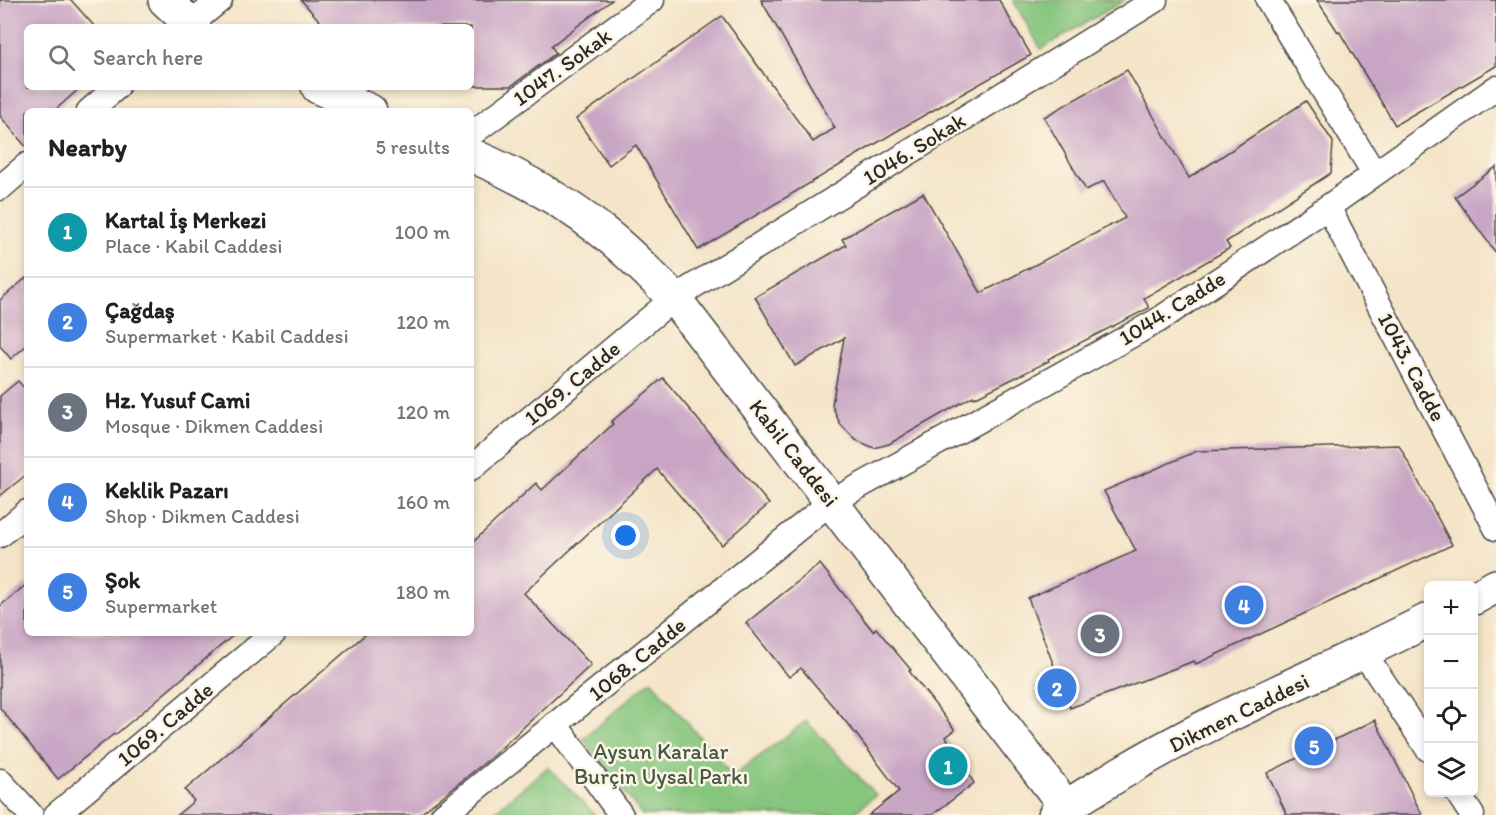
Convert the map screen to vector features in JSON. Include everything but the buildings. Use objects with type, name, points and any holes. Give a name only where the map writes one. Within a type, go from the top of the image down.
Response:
[{"type":"main road","points":[[165,0],[188,24]]},
{"type":"main road","points":[[324,90],[364,108]]},
{"type":"main road","name":"Kabil Caddesi","points":[[474,156],[504,169],[559,201],[604,233],[674,298],[831,502],[1061,811]]},
{"type":"main road","points":[[1478,595],[1496,586]]},
{"type":"main road","name":"Dikmen Caddesi","points":[[1061,811],[1195,731],[1364,653],[1424,622]]},
{"type":"street","points":[[192,24],[220,0]]},
{"type":"street","name":"1047. Sokak","points":[[474,132],[652,0]]},
{"type":"street","name":"1046. Sokak","points":[[674,298],[1155,0]]},
{"type":"street","points":[[1268,0],[1374,172]]},
{"type":"street","name":"1044. Cadde","points":[[831,502],[1157,321],[1328,207],[1374,172],[1496,88]]},
{"type":"street","points":[[93,108],[114,90]]},
{"type":"street","points":[[0,188],[24,168]]},
{"type":"street","name":"1043. Cadde","points":[[1328,207],[1496,528]]},
{"type":"street","name":"1069. Cadde","points":[[474,465],[674,298]]},
{"type":"street","name":"1068. Cadde","points":[[442,815],[831,502]]},
{"type":"street","points":[[0,535],[24,515]]},
{"type":"street","name":"1069. Cadde","points":[[56,815],[269,636]]},
{"type":"street","points":[[1364,653],[1424,743]]},
{"type":"street","points":[[555,724],[621,815]]},
{"type":"street","points":[[0,781],[31,815]]},
{"type":"street","points":[[1460,797],[1472,815]]},
{"type":"green space","points":[[1013,0],[1125,0],[1041,49]]},
{"type":"green space","name":"Aysun Karalar Burçin Uysal Parkı","points":[[651,680],[733,776],[806,721],[876,795],[851,815],[642,815],[583,739]]},
{"type":"green space","points":[[548,767],[595,815],[490,815]]},
{"type":"place","name":"Keklik Pazarı","points":[[1244,605]]},
{"type":"place","name":"Hz. Yusuf Cami","points":[[1100,634]]},
{"type":"place","name":"Çağdaş","points":[[1057,688]]},
{"type":"place","name":"Şok","points":[[1314,746]]},
{"type":"place","name":"Kartal İş Merkezi","points":[[948,766]]}]
